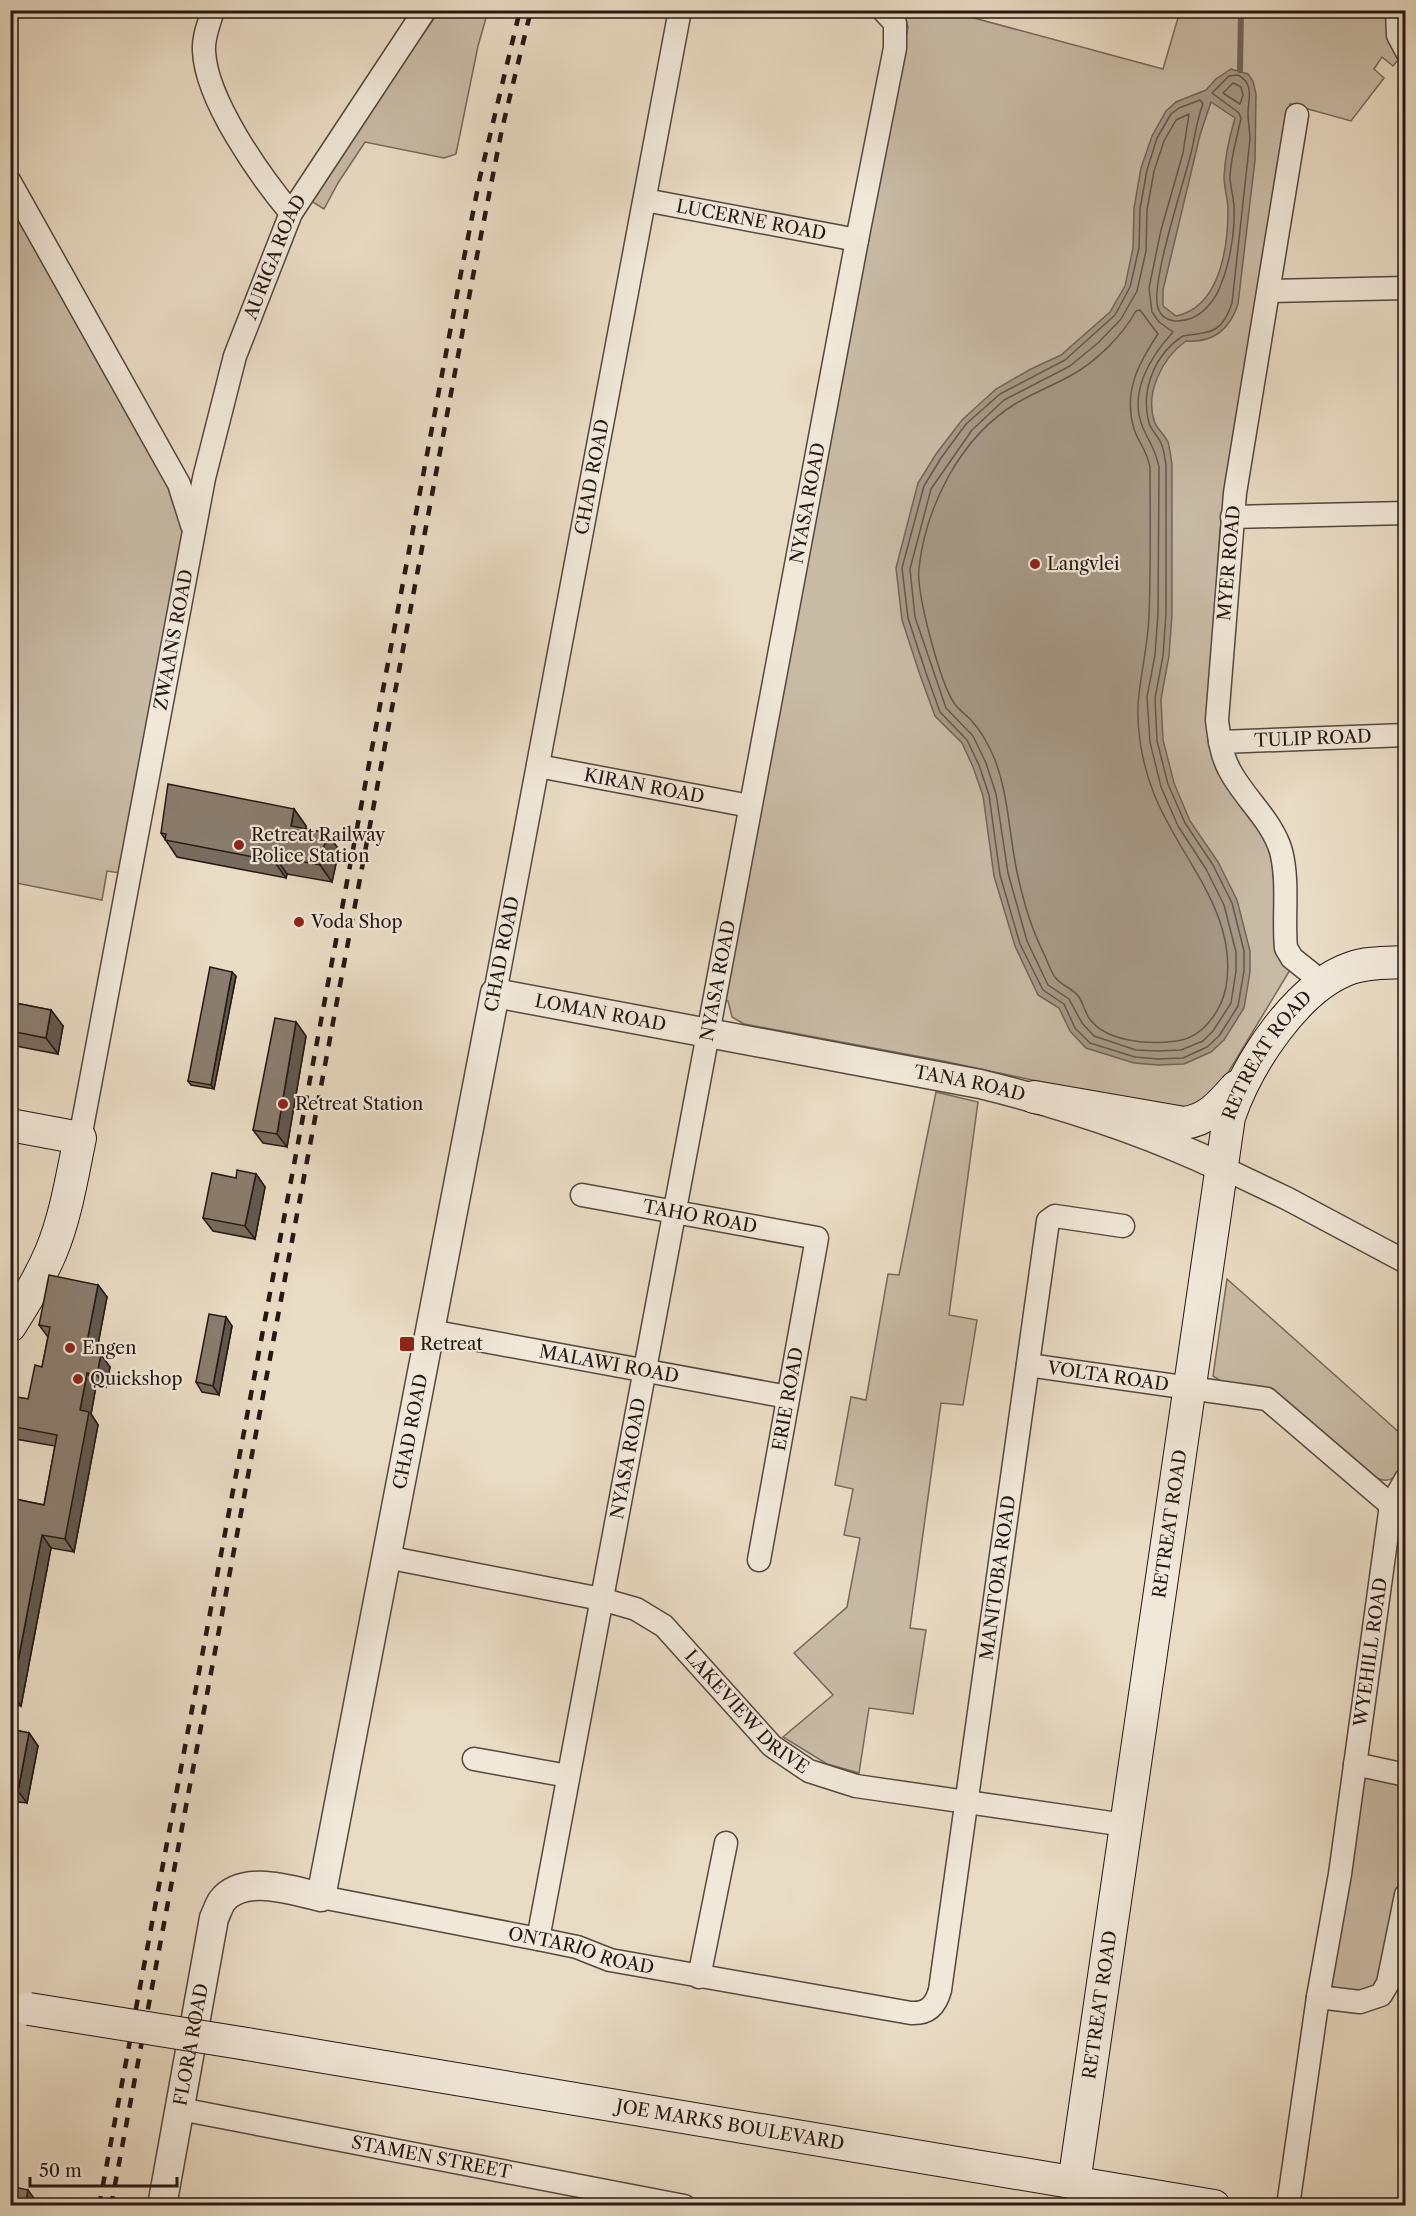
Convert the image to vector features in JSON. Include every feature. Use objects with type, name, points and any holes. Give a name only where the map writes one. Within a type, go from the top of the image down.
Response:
[{"type":"main road","name":"RETREAT ROAD","points":[[1074,2183],[1229,1117],[1257,1062],[1291,1010],[1322,982],[1352,967],[1406,962]]},
{"type":"main road","points":[[1034,1097],[1173,1123],[1191,1122],[1203,1118],[1219,1106],[1257,1062]]},
{"type":"main road","points":[[10,1125],[80,1138],[69,1192],[52,1250],[35,1286],[10,1326]]},
{"type":"main road","name":"JOE MARKS BOULEVARD","points":[[20,2006],[1214,2205]]},
{"type":"street","points":[[213,10],[204,50],[209,80],[233,128],[269,186],[291,213]]},
{"type":"street","name":"AURIGA ROAD","points":[[194,533],[226,384],[291,213],[425,10]]},
{"type":"street","name":"CHAD ROAD","points":[[321,1897],[495,993],[680,10]]},
{"type":"street","points":[[1397,10],[1398,35],[1406,50]]},
{"type":"street","name":"NYASA ROAD","points":[[538,1939],[750,806],[895,48],[889,17]]},
{"type":"street","name":"MYER ROAD","points":[[1296,115],[1232,517],[1217,720],[1220,742],[1229,769],[1274,835],[1281,850],[1284,869],[1286,948],[1292,958],[1322,982]]},
{"type":"street","name":"ZWAANS ROAD","points":[[10,182],[179,484],[188,507],[194,533],[80,1138]]},
{"type":"street","name":"LUCERNE ROAD","points":[[645,200],[857,240]]},
{"type":"street","points":[[1269,291],[1406,288]]},
{"type":"street","points":[[1232,517],[1406,513]]},
{"type":"street","name":"TULIP ROAD","points":[[1220,742],[1406,735]]},
{"type":"street","name":"KIRAN ROAD","points":[[538,766],[750,806]]},
{"type":"street","name":"LOMAN ROAD","points":[[495,993],[707,1034]]},
{"type":"street","name":"TANA ROAD","points":[[707,1034],[938,1076],[1034,1097],[1177,1148],[1221,1167]]},
{"type":"street","points":[[1221,1167],[1280,1194],[1406,1262]]},
{"type":"street","name":"TAHO ROAD","points":[[582,1195],[817,1239]]},
{"type":"street","name":"MANITOBA ROAD","points":[[929,2010],[936,2003],[940,1990],[1049,1219],[1054,1216],[1124,1226]]},
{"type":"street","name":"ERIE ROAD","points":[[759,1560],[817,1239]]},
{"type":"street","name":"MALAWI ROAD","points":[[430,1332],[788,1398]]},
{"type":"street","name":"VOLTA ROAD","points":[[1028,1365],[1252,1396],[1272,1402],[1398,1512]]},
{"type":"street","points":[[1398,1512],[1406,1479]]},
{"type":"street","name":"WYEHILL ROAD","points":[[1288,2205],[1318,1997],[1398,1512]]},
{"type":"street","name":"LAKEVIEW DRIVE","points":[[386,1557],[601,1599],[636,1609],[664,1626],[772,1746],[809,1772],[856,1786],[1125,1825]]},
{"type":"street","points":[[474,1759],[568,1776]]},
{"type":"street","points":[[1355,1764],[1406,1775]]},
{"type":"street","points":[[699,1977],[726,1843]]},
{"type":"street","name":"ONTARIO ROAD","points":[[233,1891],[249,1886],[264,1886],[577,1947],[610,1960],[699,1977],[911,2013],[929,2010]]},
{"type":"street","name":"FLORA ROAD","points":[[162,2205],[214,1917],[222,1901],[233,1891]]},
{"type":"street","points":[[1318,1997],[1360,2002],[1381,1995],[1388,1983],[1406,1895]]},
{"type":"street","name":"STAMEN STREET","points":[[180,2109],[678,2205]]},
{"type":"shaded area","points":[[439,11],[488,11],[478,46],[456,154],[444,158],[365,142],[324,209],[311,201],[322,181]]},
{"type":"shaded area","points":[[903,11],[948,11],[1163,69],[1180,11],[1387,11],[1388,39],[1398,60],[1393,66],[1382,57],[1374,69],[1384,78],[1351,121],[1290,104],[1220,530],[1207,728],[1212,756],[1269,846],[1290,970],[1226,1076],[1199,1106],[1168,1109],[943,1061],[744,1024],[732,1017],[728,1001],[723,1000],[908,27]]},
{"type":"shaded area","points":[[10,205],[168,486],[181,514],[184,540],[120,873],[107,871],[102,900],[11,882]]},
{"type":"shaded area","points":[[936,1092],[978,1102],[949,1315],[977,1320],[963,1405],[941,1403],[910,1628],[926,1630],[913,1714],[869,1708],[859,1773],[827,1764],[783,1737],[833,1695],[794,1653],[847,1607],[860,1538],[844,1535],[853,1489],[835,1485],[851,1397],[866,1400],[888,1274],[899,1275]]},
{"type":"shaded area","points":[[1227,1279],[1401,1434],[1405,1430],[1402,1466],[1393,1478],[1386,1480],[1376,1478],[1213,1376]]},
{"type":"shaded area","points":[[1357,1766],[1406,1778],[1405,1894],[1386,1983],[1320,2002]]},
{"type":"water","name":"Langvlei","points":[[1231,69],[1248,74],[1253,81],[1256,94],[1255,160],[1238,304],[1235,313],[1219,333],[1204,340],[1186,341],[1177,348],[1157,378],[1152,400],[1155,423],[1168,442],[1172,465],[1172,614],[1169,656],[1161,699],[1163,740],[1174,783],[1190,821],[1218,862],[1237,900],[1250,951],[1250,972],[1244,1008],[1224,1040],[1211,1052],[1184,1064],[1158,1065],[1134,1063],[1086,1048],[1070,1031],[1059,1008],[1038,995],[1015,946],[994,876],[983,796],[973,767],[962,743],[935,716],[920,675],[902,620],[896,568],[918,483],[936,454],[962,420],[996,389],[1061,355],[1110,312],[1125,286],[1133,248],[1134,208],[1141,168],[1152,136],[1166,111],[1176,102],[1206,90],[1216,79]],"holes":[[[1211,102],[1235,118],[1224,181],[1228,224],[1223,258],[1212,288],[1203,301],[1191,310],[1176,316],[1163,306],[1163,290],[1200,135]]]},
{"type":"building","name":"Retreat Railway Police Station","points":[[168,784],[294,809],[291,826],[327,833],[320,865],[275,856],[274,861],[165,840],[166,834],[161,833]]},
{"type":"building","points":[[210,967],[232,972],[211,1085],[188,1081]]},
{"type":"building","points":[[10,1002],[51,1010],[46,1038],[10,1031]]},
{"type":"building","points":[[275,1018],[296,1022],[277,1134],[253,1130]]},
{"type":"building","points":[[237,1170],[256,1174],[245,1226],[203,1218],[212,1173],[236,1178]]},
{"type":"building","points":[[49,1275],[98,1285],[85,1352],[101,1354],[97,1375],[87,1373],[80,1410],[89,1412],[65,1539],[42,1535],[12,1693],[10,1693],[10,1498],[44,1505],[57,1435],[10,1426],[10,1396],[28,1399],[35,1365],[42,1367],[50,1327],[39,1325]]},
{"type":"building","points":[[209,1314],[226,1317],[213,1386],[196,1382]]},
{"type":"building","points":[[10,1729],[29,1733],[18,1791],[10,1789]]},
{"type":"building","points":[[10,2186],[28,2190],[25,2205],[10,2205]]},
{"type":"waterway","points":[[1240,70],[1241,10]]},
{"type":"railway","points":[[99,2206],[461,273],[480,177],[520,10]]},
{"type":"railway","points":[[111,2206],[473,276],[502,129],[531,10]]},
{"type":"place","name":"Langvlei","points":[[1035,564]]},
{"type":"place","name":"Retreat Railway Police Station","points":[[239,845]]},
{"type":"place","name":"Voda Shop","points":[[299,922]]},
{"type":"place","name":"Retreat Station","points":[[283,1104]]},
{"type":"place","name":"Retreat","points":[[407,1344]]},
{"type":"place","name":"Engen","points":[[70,1348]]},
{"type":"place","name":"Quickshop","points":[[78,1379]]}]
